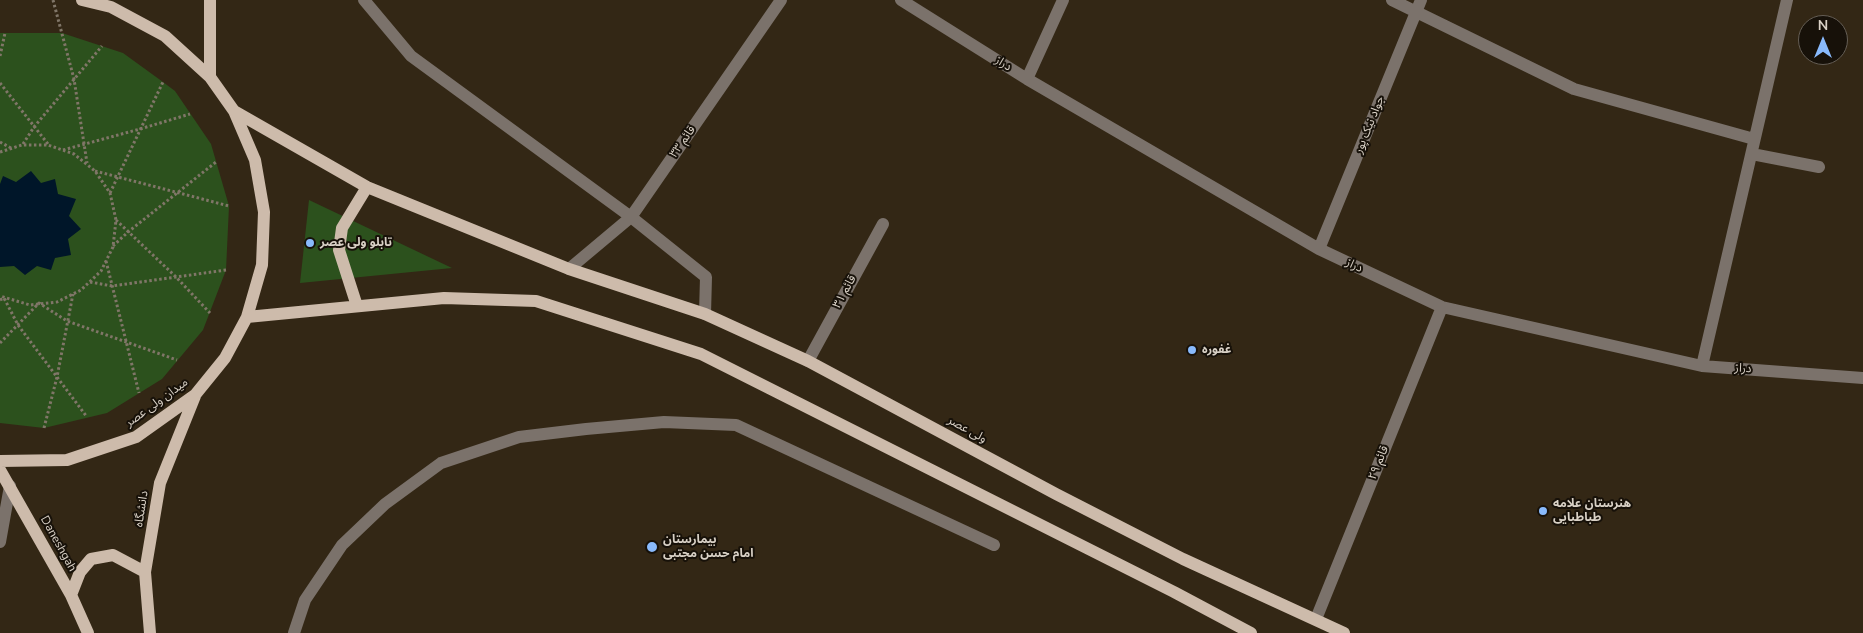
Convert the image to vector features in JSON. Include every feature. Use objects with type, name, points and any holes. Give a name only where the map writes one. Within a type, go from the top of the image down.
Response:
[{"type":"main road","name":"میدان ولی عصر","points":[[0,461],[67,460],[136,438],[195,395],[225,358],[247,317],[262,265],[264,212],[255,160],[234,111],[210,77],[165,36],[111,7],[82,0]]},
{"type":"main road","points":[[210,0],[210,77]]},
{"type":"main road","name":"ولی عصر","points":[[234,111],[367,187],[569,269],[705,314],[808,361],[1056,494],[1183,559],[1344,633]]},
{"type":"main road","points":[[357,306],[340,250],[342,228],[367,187]]},
{"type":"main road","points":[[247,317],[444,298],[536,301],[701,354],[1252,633]]},
{"type":"main road","name":"دانشگاه","points":[[150,633],[145,572],[160,483],[195,395]]},
{"type":"main road","name":"Daneshgah","points":[[0,470],[71,595],[88,633]]},
{"type":"main road","points":[[71,595],[80,572],[91,559],[113,555],[145,572]]},
{"type":"street","points":[[364,0],[411,56],[631,217],[706,277],[705,314]]},
{"type":"street","name":"قائم ۳۳","points":[[569,269],[631,217],[781,0]]},
{"type":"street","name":"دراز","points":[[901,0],[1028,79],[1319,249],[1442,307],[1702,366],[1863,378]]},
{"type":"street","points":[[1028,79],[1063,0]]},
{"type":"street","points":[[1392,0],[1418,6],[1574,89],[1754,140]]},
{"type":"street","points":[[1702,366],[1787,0]]},
{"type":"street","name":"جواد نیک پور","points":[[1319,249],[1418,6]]},
{"type":"street","points":[[1752,154],[1819,167]]},
{"type":"street","name":"قائم ۳۱","points":[[808,361],[883,224]]},
{"type":"street","name":"قائم ۲۹","points":[[1316,619],[1442,307]]},
{"type":"street","points":[[294,633],[305,600],[342,545],[385,504],[441,463],[519,436],[586,428],[664,422],[736,425],[994,545]]},
{"type":"street","points":[[0,542],[10,486]]},
{"type":"path","points":[[53,0],[74,79],[87,164]]},
{"type":"path","points":[[0,56],[5,34]]},
{"type":"path","points":[[22,145],[34,126],[102,46]]},
{"type":"path","points":[[0,82],[48,145]]},
{"type":"path","points":[[110,193],[163,82]]},
{"type":"path","points":[[63,150],[190,114]]},
{"type":"path","points":[[0,142],[11,148]]},
{"type":"path","points":[[0,152],[22,145],[48,145],[74,154],[87,164],[95,171],[110,193],[116,220],[113,247]]},
{"type":"path","points":[[1,298],[30,305],[57,302],[82,290],[101,271],[113,247],[128,232],[216,162]]},
{"type":"path","points":[[95,171],[229,206]]},
{"type":"path","points":[[116,220],[176,277],[210,313]]},
{"type":"path","points":[[106,261],[139,393]]},
{"type":"path","points":[[90,282],[112,286],[226,270]]},
{"type":"path","points":[[44,428],[57,377],[73,294]]},
{"type":"path","points":[[1,298],[18,325],[87,417]]},
{"type":"path","points":[[39,303],[67,321],[178,360]]},
{"type":"path","points":[[0,343],[39,303]]},
{"type":"green space","points":[[0,33],[62,33],[123,53],[175,91],[211,144],[229,206],[226,270],[203,330],[162,379],[107,413],[44,428],[0,423]]},
{"type":"green space","points":[[309,200],[452,268],[300,283]]},
{"type":"water","points":[[31,171],[41,183],[55,179],[58,194],[76,199],[69,216],[81,229],[68,239],[71,255],[55,258],[51,270],[37,266],[25,275],[14,266],[0,267],[0,184],[3,176],[16,182]]},
{"type":"place","name":"تابلو ولی عصر","points":[[310,243]]},
{"type":"place","name":"غفوره","points":[[1192,350]]},
{"type":"place","name":"هنرستان علامه طباطبایی","points":[[1543,511]]},
{"type":"place","name":"بیمارستان امام حسن مجتبی","points":[[652,547]]}]
